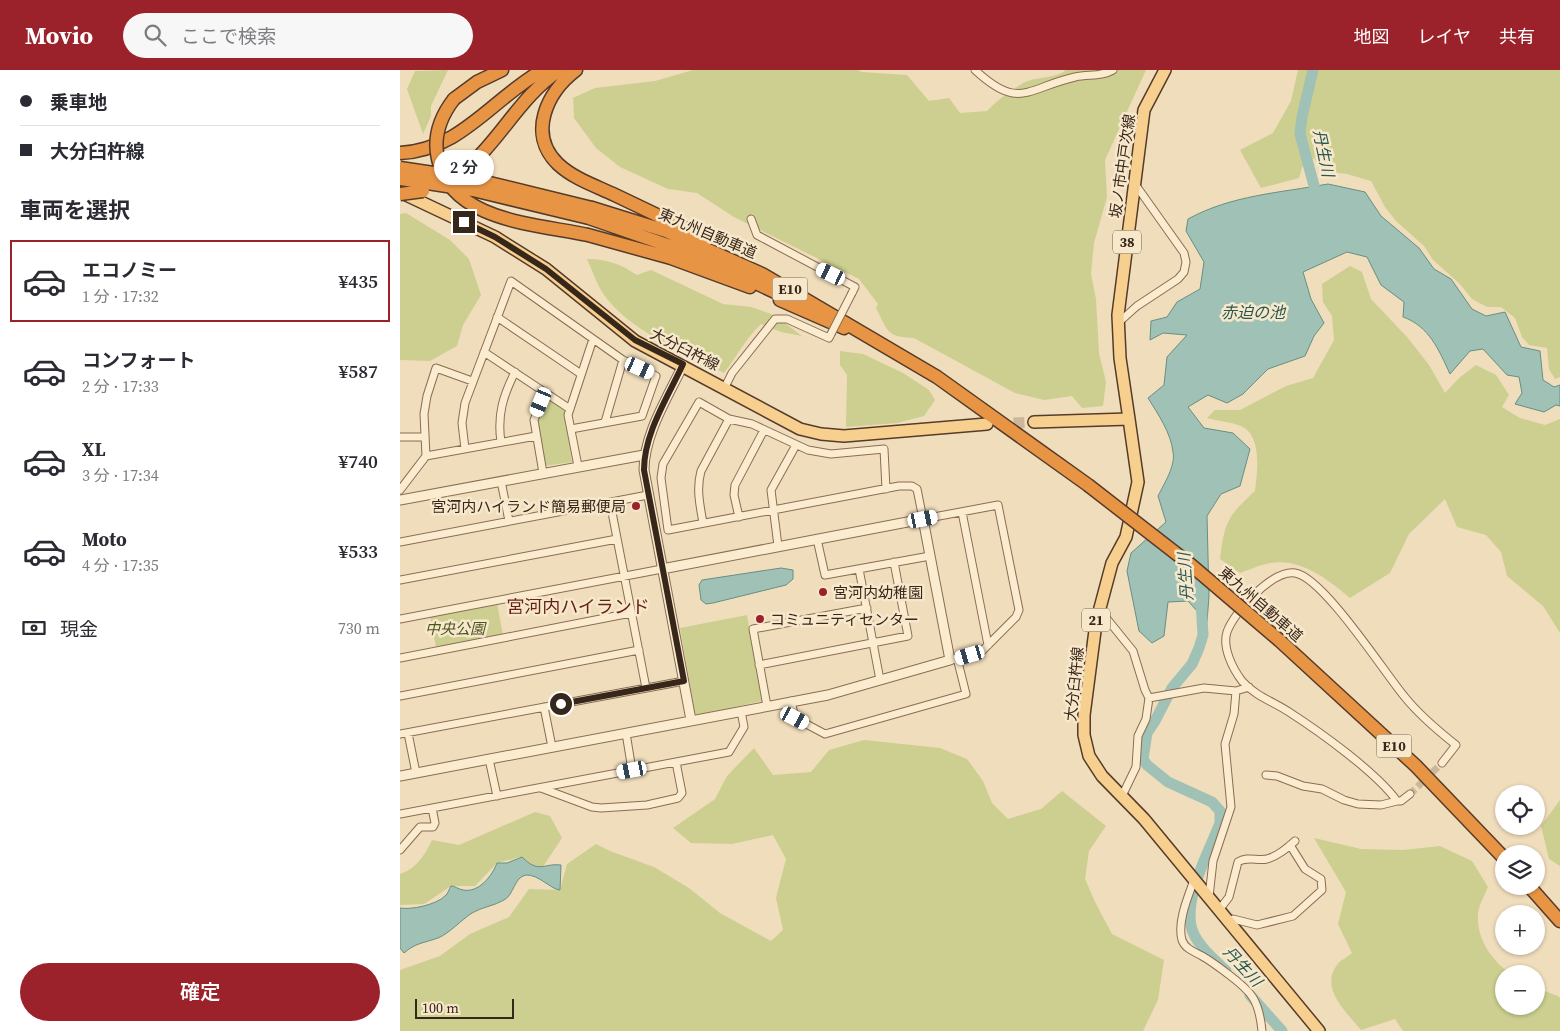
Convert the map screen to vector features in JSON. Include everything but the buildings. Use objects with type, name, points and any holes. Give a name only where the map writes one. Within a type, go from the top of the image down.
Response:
[{"type":"highway","points":[[502,70],[476,82],[454,99],[440,123],[436,149],[442,171],[454,191],[474,207],[494,215],[588,234],[700,268],[846,329]]},
{"type":"highway","points":[[400,153],[431,148],[458,135],[512,90],[543,70]]},
{"type":"highway","points":[[400,193],[423,191],[444,183],[477,160],[531,95],[560,70]]},
{"type":"highway","points":[[576,70],[563,80],[551,96],[542,124],[548,149],[565,170],[783,276],[936,377]]},
{"type":"highway","name":"東九州自動車道","points":[[400,168],[483,181],[591,213],[727,268],[846,329],[972,403]]},
{"type":"highway","name":"東九州自動車道","points":[[400,179],[473,190],[591,213],[666,231],[731,258],[821,307],[936,377],[1088,485],[1191,565],[1279,640],[1416,766],[1495,849]]},
{"type":"highway","points":[[1537,895],[1560,921]]},
{"type":"main road","name":"坂ノ市中戸次線","points":[[1129,419],[1120,358],[1118,324],[1144,110],[1165,70]]},
{"type":"main road","name":"大分臼杵線","points":[[400,193],[495,237],[546,269],[635,340],[683,364],[800,429],[821,434],[844,436],[988,424]]},
{"type":"main road","name":"大分臼杵線","points":[[1129,419],[1138,482],[1135,505],[1126,537],[1112,563],[1099,609],[1087,685],[1084,736],[1089,756],[1102,776],[1123,794],[1319,1031]]},
{"type":"main road","points":[[1034,422],[1129,419]]},
{"type":"street","points":[[975,70],[993,87],[1018,94],[1034,92],[1074,77],[1102,75],[1113,70]]},
{"type":"street","points":[[1118,324],[1147,298],[1178,279],[1184,272],[1186,262],[1184,253],[1135,184]]},
{"type":"street","points":[[725,387],[732,373],[774,319],[786,319],[829,338],[855,287],[757,235],[751,219]]},
{"type":"street","points":[[465,449],[463,412],[472,381],[511,281],[623,360],[656,376],[642,416],[571,430]]},
{"type":"street","points":[[497,317],[581,374]]},
{"type":"street","points":[[578,466],[568,414],[593,339]]},
{"type":"street","points":[[484,352],[570,409]]},
{"type":"street","points":[[605,422],[623,360]]},
{"type":"street","points":[[683,364],[651,434],[644,456],[648,495],[691,720]]},
{"type":"street","points":[[426,456],[424,437],[427,396],[436,368],[472,381]]},
{"type":"street","points":[[501,442],[499,426],[500,408],[514,372]]},
{"type":"street","points":[[543,473],[536,436],[535,416],[545,392]]},
{"type":"street","points":[[791,701],[795,718],[825,734],[966,694],[954,659],[930,556],[917,489],[912,486],[886,489],[668,530],[661,478],[663,464],[699,402],[730,419],[752,424],[808,450],[831,454],[884,449],[886,489]]},
{"type":"street","points":[[703,524],[698,497],[698,479],[701,470],[730,419]]},
{"type":"street","points":[[738,517],[734,494],[735,484],[764,430]]},
{"type":"street","points":[[400,490],[426,456],[536,436]]},
{"type":"street","points":[[400,438],[424,437]]},
{"type":"street","points":[[778,546],[771,490],[796,445]]},
{"type":"street","points":[[400,500],[578,466],[644,456]]},
{"type":"street","points":[[501,481],[509,521]]},
{"type":"street","points":[[400,542],[648,495]]},
{"type":"street","points":[[610,502],[646,688]]},
{"type":"street","points":[[400,618],[998,505],[1019,610],[1016,617],[982,651],[828,695],[400,776]]},
{"type":"street","points":[[962,512],[988,645]]},
{"type":"street","points":[[400,580],[617,539]]},
{"type":"street","points":[[817,539],[825,575],[930,556]]},
{"type":"street","points":[[760,665],[908,636],[894,562]]},
{"type":"street","points":[[859,569],[880,680]]},
{"type":"street","points":[[1397,800],[1386,786],[1307,724],[1249,687],[1242,680],[1227,651],[1226,637],[1231,622],[1256,594],[1278,575],[1296,573],[1315,584],[1373,653],[1404,697],[1429,725],[1456,745],[1442,763]]},
{"type":"street","points":[[767,706],[753,629],[867,608]]},
{"type":"street","points":[[1099,609],[1134,651],[1145,690],[1151,697]]},
{"type":"street","points":[[400,658],[632,613]]},
{"type":"street","points":[[400,696],[639,650]]},
{"type":"street","points":[[400,734],[684,681]]},
{"type":"street","points":[[1151,697],[1204,688],[1236,692],[1249,687]]},
{"type":"street","points":[[1207,895],[1213,861],[1231,807],[1225,744],[1234,714],[1236,692]]},
{"type":"street","points":[[1123,794],[1136,767],[1138,736],[1146,719],[1151,697]]},
{"type":"street","points":[[544,707],[552,747]]},
{"type":"street","points":[[400,814],[729,752],[744,727],[741,711]]},
{"type":"street","points":[[408,733],[416,773]]},
{"type":"street","points":[[626,733],[632,770]]},
{"type":"street","points":[[489,759],[496,796]]},
{"type":"street","points":[[541,788],[592,807],[655,803],[678,798],[682,793],[676,762]]},
{"type":"street","points":[[1266,775],[1277,776],[1303,786],[1322,789],[1344,800],[1358,804],[1381,805],[1397,800],[1401,801],[1410,794]]},
{"type":"street","points":[[400,850],[420,827],[433,827],[435,822],[432,808]]},
{"type":"street","points":[[1219,910],[1229,897],[1238,862],[1243,859],[1266,859],[1293,843],[1306,869],[1321,879],[1322,890],[1293,916],[1256,925],[1233,919],[1229,922]]},
{"type":"street","points":[[1195,881],[1184,909],[1182,942],[1186,947],[1204,957],[1251,993],[1260,1016],[1262,1031]]},
{"type":"green space","points":[[448,70],[431,106],[431,116],[423,134],[407,89],[415,71]]},
{"type":"green space","points":[[693,70],[857,70],[907,75],[929,101],[949,98],[960,113],[987,111],[1006,94],[1023,83],[1033,79],[1057,75],[1066,70],[1146,70],[1105,160],[1107,197],[1094,243],[1091,274],[1096,299],[1099,353],[1106,382],[1103,406],[1082,408],[1072,396],[1044,400],[1015,393],[914,338],[893,334],[886,327],[876,308],[878,304],[859,279],[734,217],[697,193],[668,189],[620,167],[596,148],[574,118],[573,98],[595,88],[655,81]]},
{"type":"green space","points":[[1298,70],[1560,70],[1560,377],[1555,379],[1549,369],[1547,348],[1529,345],[1522,337],[1515,318],[1501,307],[1487,307],[1472,299],[1459,283],[1433,260],[1424,246],[1396,221],[1385,207],[1371,181],[1347,174],[1323,171],[1314,158],[1303,165],[1299,178],[1261,188],[1240,150],[1273,133],[1291,101]]},
{"type":"green space","points":[[406,213],[450,240],[469,259],[481,295],[463,325],[457,346],[430,361],[400,360],[400,214]]},
{"type":"green space","points":[[587,259],[614,263],[637,275],[651,270],[723,304],[751,307],[774,315],[802,336],[781,332],[761,324],[746,341],[724,373],[662,342],[619,312],[601,291]]},
{"type":"green space","points":[[1350,266],[1362,272],[1371,299],[1408,338],[1429,365],[1445,393],[1459,378],[1476,365],[1496,375],[1509,395],[1502,407],[1520,418],[1545,425],[1560,419],[1560,633],[1543,606],[1507,576],[1501,552],[1486,535],[1457,527],[1445,499],[1409,534],[1390,573],[1350,598],[1322,577],[1301,566],[1278,562],[1240,573],[1220,559],[1229,521],[1238,507],[1255,491],[1257,456],[1256,446],[1248,431],[1241,426],[1207,418],[1215,410],[1240,410],[1286,386],[1313,378],[1334,340],[1332,316],[1323,302],[1322,284]]},
{"type":"green space","points":[[840,351],[863,354],[903,373],[929,390],[935,400],[924,416],[897,423],[846,427],[847,375],[840,365]]},
{"type":"green space","points":[[545,399],[549,399],[564,409],[572,462],[545,466],[537,419]]},
{"type":"green space","name":"中央公園","points":[[497,603],[503,635],[436,647],[430,616]]},
{"type":"green space","points":[[747,615],[762,701],[698,715],[695,713],[680,628]]},
{"type":"green space","points":[[864,740],[940,748],[967,759],[983,781],[992,803],[1008,819],[1041,809],[1062,791],[1106,826],[1089,851],[1085,879],[1112,934],[1164,960],[1158,1000],[1143,1031],[400,1031],[400,970],[440,956],[470,934],[509,917],[529,889],[560,890],[567,864],[596,844],[654,867],[689,888],[720,913],[771,941],[783,930],[776,898],[786,859],[773,835],[732,844],[691,843],[673,828],[715,799],[727,776],[754,748],[773,775],[811,772],[829,750]]},
{"type":"green space","points":[[1560,800],[1560,866],[1549,859],[1543,835],[1545,835],[1545,821]]},
{"type":"green space","points":[[535,812],[550,816],[562,838],[542,868],[528,864],[520,857],[497,863],[475,886],[451,886],[424,904],[400,905],[400,874],[411,869],[419,861],[432,840],[459,845]]},
{"type":"green space","points":[[1314,838],[1361,849],[1403,850],[1440,846],[1472,861],[1488,887],[1478,913],[1482,940],[1491,955],[1500,965],[1495,965],[1495,1015],[1545,1015],[1545,991],[1560,998],[1560,1031],[1403,1031],[1395,1019],[1361,1030],[1337,1000],[1331,982],[1332,974],[1337,965],[1352,953],[1338,924],[1346,892]]},
{"type":"water","name":"赤迫の池","points":[[1328,184],[1365,192],[1381,216],[1419,248],[1434,269],[1451,279],[1472,309],[1486,316],[1505,312],[1521,347],[1540,351],[1543,380],[1554,387],[1560,385],[1560,406],[1556,405],[1544,412],[1515,404],[1522,393],[1519,377],[1507,375],[1483,349],[1470,351],[1450,374],[1432,340],[1420,326],[1403,317],[1404,302],[1381,285],[1367,257],[1347,252],[1303,272],[1311,299],[1324,323],[1314,336],[1305,356],[1268,369],[1243,394],[1227,403],[1208,395],[1188,407],[1204,428],[1233,433],[1250,449],[1240,486],[1221,494],[1207,516],[1209,596],[1207,622],[1188,601],[1168,602],[1164,636],[1152,643],[1139,631],[1127,571],[1131,553],[1166,522],[1158,496],[1173,463],[1172,445],[1160,417],[1148,398],[1164,385],[1167,357],[1187,335],[1163,333],[1150,340],[1151,321],[1167,317],[1177,302],[1200,289],[1204,262],[1186,231],[1188,219],[1205,211],[1239,200]]},
{"type":"water","points":[[781,568],[793,570],[793,579],[786,585],[713,603],[706,604],[701,600],[699,585],[702,580]]},
{"type":"water","points":[[522,857],[533,865],[541,867],[561,865],[560,890],[531,875],[522,876],[504,900],[472,913],[438,938],[416,945],[404,953],[400,948],[400,908],[417,907],[436,902],[446,895],[451,886],[463,890],[474,889],[488,878],[497,863],[507,863]]},
{"type":"waterway","name":"丹生川","points":[[1311,200],[1316,193],[1300,134],[1313,70]]},
{"type":"waterway","name":"丹生川","points":[[1201,602],[1203,635],[1199,648],[1192,664],[1172,688],[1147,733],[1143,759],[1147,765],[1168,782],[1212,802],[1220,811],[1220,823],[1199,873],[1191,900],[1190,914],[1191,926],[1196,939],[1226,971]]},
{"type":"waterway","name":"丹生川","points":[[1250,995],[1282,1031]]},
{"type":"tunnel","points":[[997,424],[1034,422]]},
{"type":"tunnel","points":[[1410,794],[1442,763]]},
{"type":"place","name":"宮河内ハイランド簡易郵便局","points":[[636,506]]},
{"type":"place","name":"宮河内幼稚園","points":[[823,592]]},
{"type":"place","name":"コミュニティセンター","points":[[760,619]]},
{"type":"district","name":"宮河内ハイランド","points":[[578,606]]},
{"type":"route","points":[[464,222],[495,237],[546,269],[635,340],[683,364],[651,434],[644,456],[644,470],[684,681],[561,704]]}]
